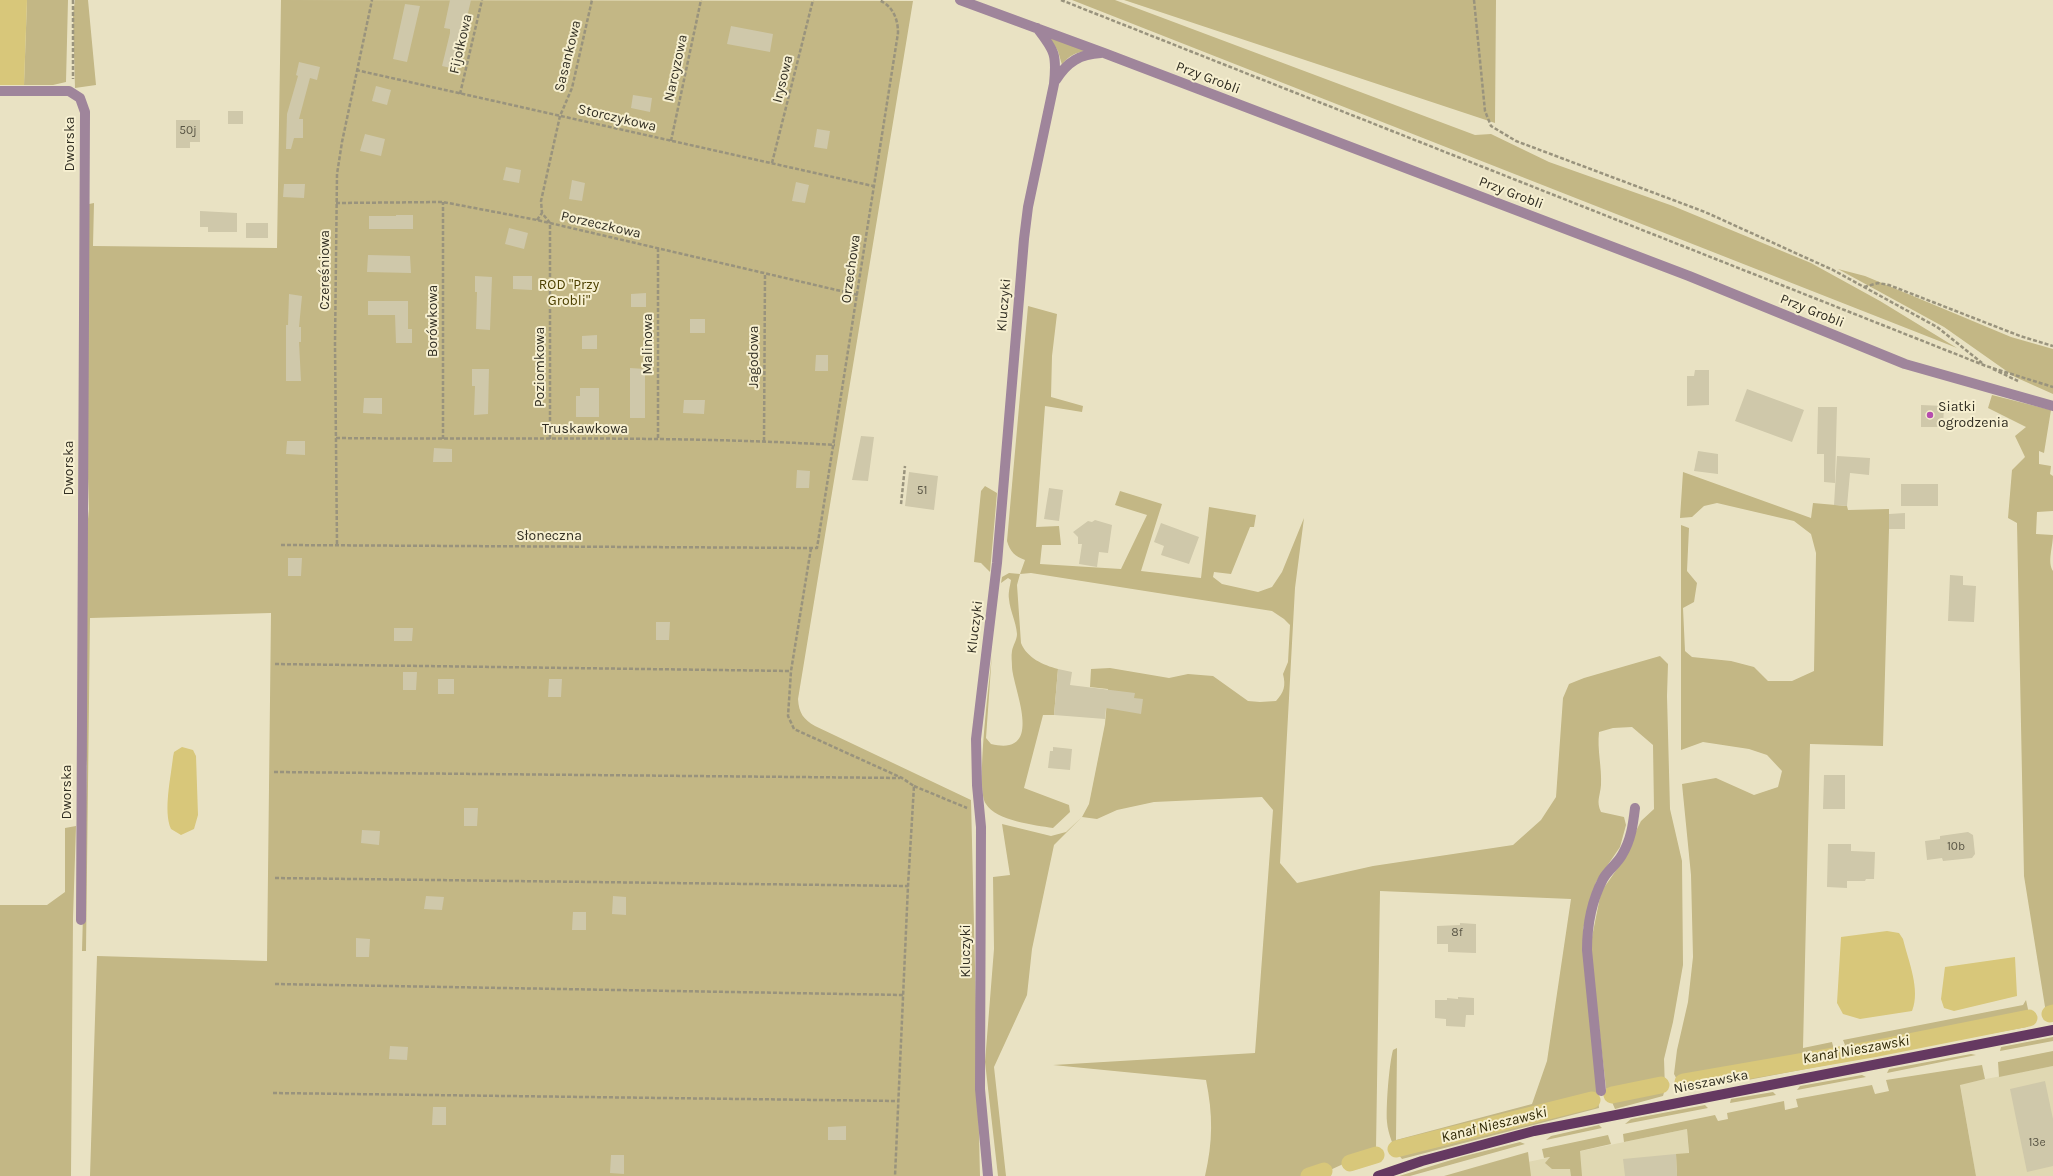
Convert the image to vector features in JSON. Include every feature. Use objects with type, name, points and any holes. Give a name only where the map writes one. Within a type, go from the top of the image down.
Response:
[{"type":"main road","name":"Nieszawska","points":[[1378,1176],[1436,1157],[1534,1131],[2053,1030]]},
{"type":"street","name":"Przy Grobli","points":[[960,0],[1104,53],[1681,274],[1905,364],[2053,406]]},
{"type":"street","name":"Kluczyki","points":[[988,1176],[980,1089],[980,814],[977,785],[976,739],[997,563],[1022,252],[1028,207],[1054,84],[1056,67],[1053,48],[1037,28]]},
{"type":"street","name":"Kluczyki","points":[[1054,84],[1063,69],[1076,58],[1089,54],[1104,53]]},
{"type":"street","points":[[0,91],[69,91],[73,93]]},
{"type":"street","name":"Dworska","points":[[73,93],[80,98],[85,112],[81,920]]},
{"type":"street","points":[[1602,1090],[1587,950],[1587,928],[1592,904],[1604,878],[1621,856],[1631,835],[1635,808]]},
{"type":"path","points":[[73,0],[73,93]]},
{"type":"path","name":"Czereśniowa","points":[[337,544],[336,203],[342,142],[372,0]]},
{"type":"path","name":"Fijołkowa","points":[[460,94],[482,0]]},
{"type":"path","name":"Sasankowa","points":[[542,213],[542,201],[560,116],[572,88],[592,0]]},
{"type":"path","name":"Narcyzowa","points":[[671,141],[701,0]]},
{"type":"path","name":"Irysowa","points":[[772,163],[813,0]]},
{"type":"path","name":"Orzechowa","points":[[817,548],[835,445],[873,186],[898,33],[898,22],[894,14],[889,7],[879,0]]},
{"type":"path","points":[[1061,0],[1986,366],[2053,387]]},
{"type":"path","points":[[1474,0],[1485,111],[1491,126],[1516,141],[1705,212],[1833,270],[1937,327],[1986,366],[2019,382]]},
{"type":"path","name":"Storczykowa","points":[[356,70],[873,186]]},
{"type":"path","name":"Porzeczkowa","points":[[336,203],[443,202],[538,220],[858,295]]},
{"type":"path","name":"Borówkowa","points":[[443,202],[443,439]]},
{"type":"path","points":[[538,220],[542,213],[550,223]]},
{"type":"path","name":"Poziomkowa","points":[[550,223],[550,439]]},
{"type":"path","name":"Malinowa","points":[[658,248],[658,439]]},
{"type":"path","name":"Jagodowa","points":[[764,440],[765,274]]},
{"type":"path","points":[[1864,287],[1878,283],[1889,285],[2020,336],[2053,346]]},
{"type":"path","name":"Truskawkowa","points":[[336,438],[764,440],[835,445]]},
{"type":"path","points":[[901,504],[905,466]]},
{"type":"path","name":"Słoneczna","points":[[281,545],[337,544],[817,548]]},
{"type":"path","points":[[810,548],[790,671],[788,716],[794,729],[902,778],[914,786],[980,814]]},
{"type":"path","points":[[275,664],[790,671]]},
{"type":"path","points":[[274,772],[902,778]]},
{"type":"path","points":[[895,1176],[914,786]]},
{"type":"path","points":[[275,878],[908,886]]},
{"type":"path","points":[[274,984],[903,995]]},
{"type":"path","points":[[273,1093],[898,1101]]},
{"type":"shaded area","points":[[0,0],[27,0],[24,85],[0,85]]},
{"type":"shaded area","points":[[182,747],[193,750],[196,756],[198,815],[194,829],[181,835],[171,829],[168,804],[169,784],[174,752]]},
{"type":"shaded area","points":[[1887,931],[1899,933],[1903,939],[1913,975],[1915,994],[1912,1011],[1860,1019],[1843,1014],[1837,1003],[1841,937]]},
{"type":"shaded area","points":[[2015,957],[2017,996],[1954,1011],[1944,1008],[1941,999],[1945,967]]},
{"type":"shaded area","points":[[2053,1066],[2053,1176],[1976,1176],[1960,1084]]},
{"type":"shaded area","points":[[1687,1129],[1690,1176],[1513,1176],[1518,1164]]},
{"type":"green space","points":[[27,0],[68,0],[66,82],[53,85],[24,85]]},
{"type":"green space","points":[[75,0],[88,0],[96,85],[75,88],[73,15]]},
{"type":"green space","name":"ROD \"Przy Grobli\"","points":[[281,0],[913,1],[798,699],[799,708],[802,715],[807,721],[815,726],[971,800],[980,1176],[90,1176],[97,956],[267,961],[271,613],[90,618],[86,951],[82,951],[87,766],[85,747],[86,539],[89,509],[87,447],[89,204],[94,203],[93,246],[277,248]]},
{"type":"green space","points":[[1072,0],[1115,0],[1475,135],[1491,134],[1549,162],[1673,206],[1811,263],[1880,301],[1957,348]]},
{"type":"green space","points":[[1124,0],[1496,0],[1495,123]]},
{"type":"green space","points":[[1049,37],[1088,51],[1073,55],[1062,65],[1058,51]]},
{"type":"green space","points":[[1838,269],[1865,276],[2011,337],[2053,349],[2053,394],[2015,377],[1944,327]]},
{"type":"green space","points":[[1028,306],[1057,314],[1052,356],[1051,397],[1083,406],[1082,412],[1045,406],[1036,527],[1059,526],[1061,545],[1042,545],[1040,564],[1121,569],[1147,515],[1115,505],[1120,491],[1162,504],[1141,571],[1201,578],[1209,507],[1256,515],[1254,527],[1250,527],[1231,574],[1214,572],[1213,577],[1222,584],[1258,592],[1272,587],[1282,572],[1304,518],[1295,588],[1280,863],[1297,883],[1373,866],[1513,845],[1541,820],[1556,797],[1563,698],[1569,684],[1584,678],[1660,656],[1668,664],[1667,696],[1670,809],[1682,861],[1683,965],[1673,1022],[1664,1059],[1665,1089],[1663,1096],[1615,1109],[1606,1088],[1590,947],[1601,892],[1617,869],[1641,821],[1654,809],[1653,745],[1632,727],[1613,728],[1599,732],[1601,785],[1599,802],[1601,812],[1624,817],[1626,825],[1620,847],[1596,882],[1583,929],[1599,1108],[1402,1159],[1394,1147],[1387,1122],[1390,1065],[1393,1050],[1397,1048],[1396,1140],[1532,1104],[1547,1061],[1571,899],[1380,891],[1376,1149],[1317,1176],[1205,1176],[1211,1139],[1210,1105],[1206,1080],[1053,1065],[1255,1053],[1273,810],[1262,797],[1154,802],[1117,810],[1097,819],[1082,817],[1089,804],[1105,724],[1108,689],[1090,687],[1091,669],[1110,668],[1169,678],[1188,674],[1213,676],[1248,701],[1276,701],[1283,692],[1283,674],[1288,662],[1290,625],[1272,611],[1031,573],[1020,574],[1025,560],[1013,553],[1007,541]]},
{"type":"green space","points":[[1992,395],[2051,410],[2044,453],[2039,451],[2039,464],[2051,466],[2050,474],[2053,476],[2053,511],[2037,512],[2036,534],[2053,535],[2050,563],[2053,571],[2053,1019],[2046,1013],[2024,876],[2017,523],[2008,518],[2012,470],[2025,457],[2015,436],[2026,427],[1988,408]]},
{"type":"green space","points":[[1683,472],[1811,518],[1813,503],[1847,506],[1848,510],[1889,509],[1883,746],[1810,744],[1803,1048],[1832,1042],[1834,1050],[1832,1064],[1690,1091],[1682,1089],[1674,1074],[1677,1050],[1688,1002],[1693,957],[1691,875],[1682,784],[1716,778],[1754,795],[1778,787],[1782,771],[1767,755],[1749,749],[1703,742],[1681,750],[1681,525],[1689,528],[1687,571],[1697,583],[1694,602],[1683,608],[1685,651],[1692,657],[1731,661],[1754,667],[1768,681],[1792,681],[1814,671],[1816,553],[1811,534],[1794,521],[1717,503],[1704,506],[1692,517],[1680,518]]},
{"type":"green space","points":[[985,486],[997,493],[990,572],[981,563],[974,562],[981,491]]},
{"type":"green space","points":[[1009,573],[1020,574],[1017,585],[1021,643],[1031,657],[1058,669],[1054,715],[1043,715],[1024,788],[1069,805],[1070,812],[1053,828],[1027,824],[998,814],[991,810],[986,804],[983,794],[982,777],[986,708],[992,653],[986,738],[991,744],[1008,745],[1018,741],[1022,731],[1020,704],[1012,667],[1012,651],[1017,634],[1009,599],[1011,580],[1008,578],[1001,583],[1002,577]]},
{"type":"green space","points":[[1082,817],[1054,845],[1032,949],[1027,995],[994,1067],[1006,1176],[998,1176],[985,1062],[994,949],[993,877],[1010,875],[1002,824],[1051,836],[1066,832]]},
{"type":"green space","points":[[76,826],[73,918],[71,1176],[0,1176],[0,905],[47,905],[65,892],[65,828]]},
{"type":"green space","points":[[2026,1000],[2031,1023],[2027,1027],[1857,1058],[1850,1057],[1843,1040],[2023,1005]]},
{"type":"green space","points":[[2053,1037],[2053,1041],[2000,1051],[2001,1047]]},
{"type":"green space","points":[[2053,1051],[2053,1066],[1999,1077],[1998,1062]]},
{"type":"green space","points":[[1971,1054],[1976,1055],[1887,1073],[1889,1069]]},
{"type":"green space","points":[[1982,1065],[1985,1079],[1960,1085],[1976,1176],[1677,1176],[1676,1154],[1689,1153],[1687,1129],[1624,1142],[1623,1134],[1715,1115],[1718,1121],[1728,1119],[1727,1113],[1784,1101],[1785,1110],[1798,1107],[1796,1099],[1872,1085],[1875,1094],[1889,1091],[1886,1080]]},
{"type":"green space","points":[[1862,1075],[1866,1077],[1797,1090],[1800,1086]]},
{"type":"green space","points":[[1773,1092],[1776,1095],[1730,1103],[1731,1099]]},
{"type":"green space","points":[[1705,1105],[1708,1108],[1625,1124],[1631,1119]]},
{"type":"green space","points":[[1599,1125],[1602,1128],[1546,1140],[1551,1136]]},
{"type":"green space","points":[[1608,1135],[1611,1144],[1580,1151],[1582,1176],[1571,1176],[1570,1169],[1552,1169],[1545,1163],[1550,1157],[1544,1158],[1542,1149]]},
{"type":"green space","points":[[1520,1142],[1525,1144],[1410,1176],[1399,1176],[1461,1157]]},
{"type":"green space","points":[[1528,1152],[1531,1176],[1444,1176]]},
{"type":"building","points":[[450,0],[471,0],[455,69],[442,66],[450,33],[450,29],[444,28]]},
{"type":"building","points":[[405,4],[420,6],[407,62],[393,59]]},
{"type":"building","points":[[731,26],[773,34],[770,52],[727,44]]},
{"type":"building","points":[[299,62],[320,67],[317,80],[310,78],[299,119],[303,119],[303,138],[294,138],[291,149],[286,149],[287,114],[298,76],[296,75]]},
{"type":"building","points":[[376,86],[391,90],[387,105],[372,101]]},
{"type":"building","points":[[633,95],[652,98],[650,112],[631,108]]},
{"type":"building","points":[[228,111],[243,111],[243,124],[228,124]]},
{"type":"building","points":[[176,120],[200,120],[200,142],[190,142],[190,148],[176,148]]},
{"type":"building","points":[[817,129],[830,131],[827,149],[814,147]]},
{"type":"building","points":[[365,134],[385,139],[381,156],[360,151]]},
{"type":"building","points":[[506,167],[521,170],[519,183],[503,180]]},
{"type":"building","points":[[572,180],[585,183],[582,201],[569,199]]},
{"type":"building","points":[[796,182],[809,185],[805,203],[792,201]]},
{"type":"building","points":[[284,184],[305,184],[304,198],[283,197]]},
{"type":"building","points":[[200,211],[237,213],[237,232],[208,232],[208,227],[200,227]]},
{"type":"building","points":[[413,215],[413,229],[369,229],[369,216]]},
{"type":"building","points":[[246,223],[268,223],[268,238],[246,238]]},
{"type":"building","points":[[509,228],[528,233],[524,249],[505,244]]},
{"type":"building","points":[[368,255],[410,256],[411,273],[367,272]]},
{"type":"building","points":[[475,276],[492,277],[490,330],[476,329],[477,292],[475,292]]},
{"type":"building","points":[[513,276],[532,276],[532,290],[513,289]]},
{"type":"building","points":[[646,293],[646,307],[631,307],[631,294]]},
{"type":"building","points":[[289,294],[302,296],[299,327],[301,327],[301,342],[299,342],[301,381],[286,381],[286,325],[288,325]]},
{"type":"building","points":[[368,301],[408,301],[408,329],[412,329],[412,343],[396,343],[395,315],[368,315]]},
{"type":"building","points":[[690,319],[705,319],[705,333],[690,333]]},
{"type":"building","points":[[597,335],[597,349],[582,349],[582,336]]},
{"type":"building","points":[[816,355],[828,355],[828,371],[815,371]]},
{"type":"building","points":[[630,368],[645,369],[645,418],[630,418]]},
{"type":"building","points":[[472,369],[489,369],[488,414],[474,415],[475,386],[472,386]]},
{"type":"building","points":[[1695,370],[1709,370],[1709,405],[1687,406],[1687,376],[1694,376]]},
{"type":"building","points":[[580,388],[599,388],[599,417],[576,417],[576,396],[580,396]]},
{"type":"building","points":[[1747,389],[1804,410],[1792,442],[1735,421]]},
{"type":"building","points":[[364,398],[382,398],[382,414],[363,413]]},
{"type":"building","points":[[684,400],[705,400],[704,414],[683,413]]},
{"type":"building","points":[[1921,405],[1944,406],[1943,427],[1921,427]]},
{"type":"building","points":[[1818,407],[1837,407],[1835,483],[1824,482],[1824,454],[1817,454]]},
{"type":"building","points":[[861,436],[874,437],[868,481],[852,480]]},
{"type":"building","points":[[287,441],[305,441],[305,455],[286,454]]},
{"type":"building","points":[[434,448],[452,449],[452,462],[433,462]]},
{"type":"building","points":[[1698,451],[1718,454],[1718,474],[1694,471]]},
{"type":"building","points":[[1837,456],[1870,458],[1869,475],[1850,473],[1847,506],[1834,505]]},
{"type":"building","points":[[797,470],[810,471],[809,488],[796,488]]},
{"type":"building","points":[[909,472],[938,476],[934,510],[905,506]]},
{"type":"building","points":[[1901,484],[1938,484],[1938,506],[1901,506]]},
{"type":"building","points":[[1049,488],[1063,490],[1059,521],[1044,519]]},
{"type":"building","points":[[1905,513],[1905,529],[1889,529],[1889,514]]},
{"type":"building","points":[[1095,520],[1112,525],[1108,553],[1099,552],[1097,567],[1079,564],[1082,544],[1078,544],[1078,537],[1073,532],[1088,521],[1092,522]]},
{"type":"building","points":[[1161,523],[1199,537],[1189,564],[1161,555],[1164,546],[1154,542]]},
{"type":"building","points":[[288,558],[302,558],[301,576],[288,576]]},
{"type":"building","points":[[1950,575],[1963,576],[1963,585],[1976,586],[1974,622],[1948,621]]},
{"type":"building","points":[[656,622],[670,622],[669,640],[656,640]]},
{"type":"building","points":[[394,628],[413,628],[412,641],[394,641]]},
{"type":"building","points":[[1058,669],[1072,672],[1070,685],[1135,693],[1134,698],[1143,699],[1141,714],[1106,708],[1105,719],[1054,715]]},
{"type":"building","points":[[403,672],[417,672],[416,690],[403,690]]},
{"type":"building","points":[[438,679],[454,679],[454,694],[438,694]]},
{"type":"building","points":[[549,679],[562,679],[561,697],[548,697]]},
{"type":"building","points":[[1053,747],[1072,749],[1070,770],[1048,768],[1050,751],[1053,751]]},
{"type":"building","points":[[1824,775],[1845,775],[1845,809],[1823,809]]},
{"type":"building","points":[[464,808],[478,808],[477,826],[464,826]]},
{"type":"building","points":[[362,830],[380,831],[379,845],[361,843]]},
{"type":"building","points":[[1968,832],[1973,835],[1975,854],[1972,858],[1943,861],[1942,858],[1927,860],[1925,841],[1940,839],[1940,836]]},
{"type":"building","points":[[1828,844],[1851,844],[1851,851],[1875,852],[1874,879],[1866,879],[1865,881],[1847,881],[1847,888],[1827,887]]},
{"type":"building","points":[[426,896],[444,897],[442,910],[424,909]]},
{"type":"building","points":[[613,896],[626,897],[626,915],[612,914]]},
{"type":"building","points":[[573,912],[586,912],[586,930],[572,930]]},
{"type":"building","points":[[1460,923],[1476,924],[1476,953],[1448,952],[1448,944],[1437,944],[1437,926],[1460,925]]},
{"type":"building","points":[[356,938],[370,939],[369,957],[356,957]]},
{"type":"building","points":[[1458,997],[1474,998],[1474,1015],[1466,1015],[1465,1027],[1446,1026],[1446,1019],[1435,1018],[1435,1000],[1447,1000],[1447,998],[1458,999]]},
{"type":"building","points":[[390,1046],[408,1047],[407,1060],[389,1059]]},
{"type":"building","points":[[2045,1081],[2053,1119],[2053,1166],[2027,1172],[2010,1089]]},
{"type":"building","points":[[433,1107],[446,1107],[446,1125],[432,1125]]},
{"type":"building","points":[[846,1126],[846,1140],[828,1140],[828,1127]]},
{"type":"building","points":[[1676,1154],[1677,1176],[1625,1176],[1623,1159]]},
{"type":"building","points":[[611,1155],[624,1155],[624,1174],[610,1173]]},
{"type":"waterway","name":"Kanał Nieszawski","points":[[1683,1082],[1873,1049],[2029,1018]]},
{"type":"waterway","name":"Kanał Nieszawski","points":[[1612,1095],[1661,1085]]},
{"type":"waterway","name":"Kanał Nieszawski","points":[[1396,1149],[1592,1100]]},
{"type":"waterway","name":"Kanał Nieszawski","points":[[1350,1163],[1376,1155]]},
{"type":"waterway","name":"Kanał Nieszawski","points":[[1309,1176],[1324,1171]]},
{"type":"place","name":"Siatki ogrodzenia","points":[[1930,415]]}]
